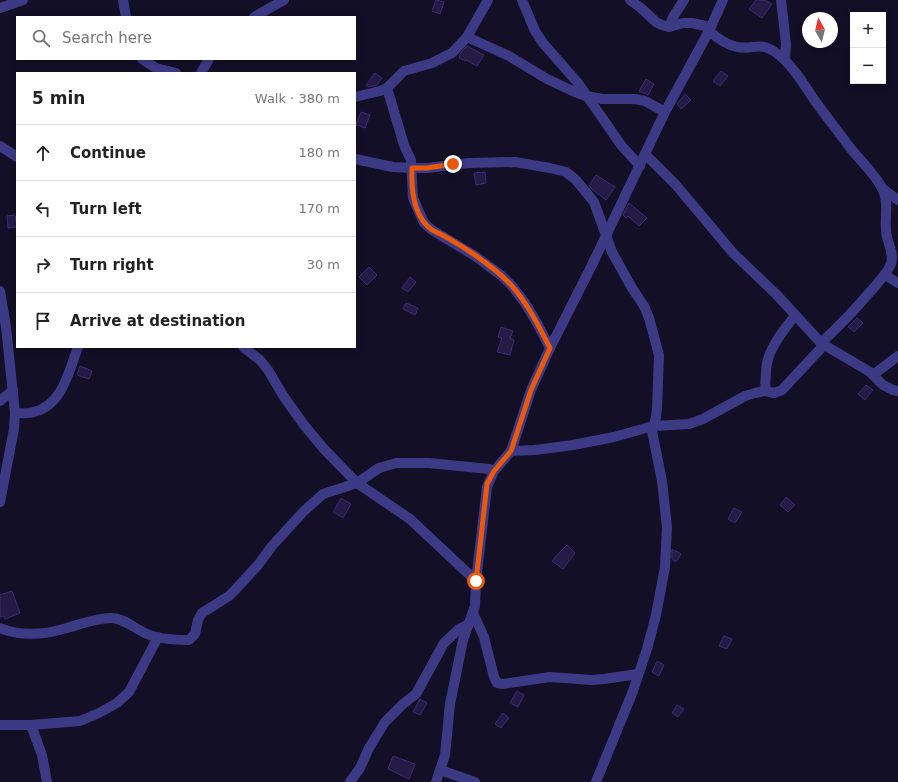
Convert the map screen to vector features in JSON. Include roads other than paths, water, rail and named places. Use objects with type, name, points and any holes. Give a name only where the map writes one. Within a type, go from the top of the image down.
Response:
[{"type":"street","points":[[0,8],[23,0]]},
{"type":"street","points":[[123,0],[126,16]]},
{"type":"street","points":[[256,16],[284,0]]},
{"type":"street","points":[[356,97],[376,93],[388,88],[404,71],[432,63],[452,53],[467,37],[488,0]]},
{"type":"street","points":[[522,0],[535,31],[543,43],[578,83],[621,144],[640,166]]},
{"type":"street","points":[[511,451],[535,450],[614,437],[653,426],[689,424],[703,419],[755,392],[765,391],[774,393],[782,390],[822,344],[853,312],[885,275],[891,264],[892,257],[884,222],[886,198],[883,189],[879,182],[849,146],[804,83],[785,60],[766,46],[756,45],[738,47],[730,45],[715,36],[710,29],[692,23],[683,23],[669,27],[656,22],[630,0]]},
{"type":"street","points":[[669,27],[673,17],[684,0]]},
{"type":"street","points":[[436,782],[444,754],[450,704],[463,640],[473,613],[486,487],[494,471],[511,451],[531,390],[550,348],[606,236],[665,112],[710,29],[723,0]]},
{"type":"street","points":[[781,0],[786,44],[785,60]]},
{"type":"street","points":[[467,37],[509,56],[564,88],[586,96],[636,99],[645,101],[665,112]]},
{"type":"street","points":[[202,72],[208,60]]},
{"type":"street","points":[[145,65],[172,72]]},
{"type":"street","points":[[388,88],[404,144],[411,160],[413,198],[424,223],[432,230],[475,256],[502,276],[525,303],[550,348]]},
{"type":"street","points":[[0,146],[16,156]]},
{"type":"street","points":[[645,154],[676,185],[733,253],[776,294],[822,344],[873,375],[883,385],[898,391]]},
{"type":"street","points":[[356,159],[393,167],[412,168],[427,168],[469,163],[515,162],[566,172],[576,180],[594,202],[612,252],[644,306],[659,355],[657,408],[653,426],[653,438],[662,481],[667,527],[666,556],[656,615],[647,648],[596,782]]},
{"type":"street","points":[[883,189],[898,200]]},
{"type":"street","points":[[885,275],[898,284]]},
{"type":"street","points":[[0,294],[6,327],[15,413],[14,429],[0,502]]},
{"type":"street","points":[[765,391],[768,359],[774,345],[795,316]]},
{"type":"street","points":[[15,413],[34,412],[55,400],[64,383],[78,348]]},
{"type":"street","points":[[244,348],[260,360],[304,425],[324,449],[357,483],[410,519],[476,581]]},
{"type":"street","points":[[873,375],[898,356]]},
{"type":"street","points":[[0,401],[12,390]]},
{"type":"street","points":[[0,628],[19,633],[41,633],[61,630],[90,621],[112,618],[123,621],[146,634],[176,640],[191,639],[195,634],[198,620],[202,613],[236,589],[258,565],[272,546],[312,503],[329,491],[357,483],[379,468],[388,465],[405,463],[461,466],[494,471]]},
{"type":"street","points":[[473,613],[484,637],[494,677],[498,683],[508,684],[550,677],[604,679],[638,674]]},
{"type":"street","points":[[350,782],[360,768],[369,748],[383,725],[393,713],[416,694],[444,643],[452,634],[469,624]]},
{"type":"street","points":[[0,725],[31,725],[80,721],[91,717],[117,703],[129,692],[158,637]]},
{"type":"street","points":[[31,725],[42,755],[47,782]]},
{"type":"street","points":[[440,770],[475,782]]}]
